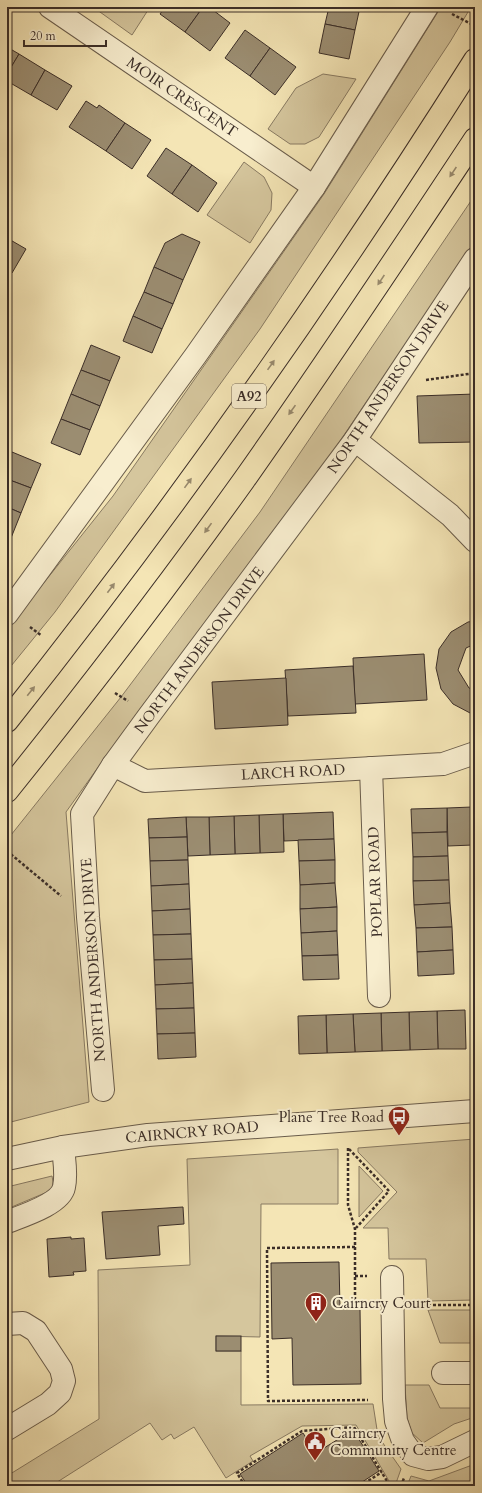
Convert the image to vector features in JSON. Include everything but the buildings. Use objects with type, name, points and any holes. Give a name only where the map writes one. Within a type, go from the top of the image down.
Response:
[{"type":"main road","name":"A92","points":[[7,721],[62,652],[187,486],[300,324],[420,146],[475,60]]},
{"type":"main road","points":[[7,791],[97,678],[243,481],[341,340],[475,140]]},
{"type":"street","name":"MOIR CRESCENT","points":[[50,7],[314,187]]},
{"type":"street","points":[[7,614],[196,355],[437,9]]},
{"type":"street","name":"NORTH ANDERSON DRIVE","points":[[103,1090],[88,917],[82,814],[113,765],[355,440],[475,259]]},
{"type":"street","points":[[355,440],[450,516],[475,540]]},
{"type":"street","name":"LARCH ROAD","points":[[113,765],[145,781],[443,764],[475,753]]},
{"type":"street","name":"POPLAR ROAD","points":[[371,768],[380,996]]},
{"type":"street","name":"CAIRNCRY ROAD","points":[[7,1159],[63,1147],[156,1134],[475,1111]]},
{"type":"street","points":[[7,1222],[53,1202],[64,1189],[66,1174],[63,1147]]},
{"type":"street","points":[[392,1277],[394,1399],[396,1421],[403,1441],[413,1455],[428,1460],[442,1457],[475,1440]]},
{"type":"street","points":[[7,1324],[23,1324],[36,1331],[62,1369],[64,1381],[60,1393],[48,1404],[7,1429]]},
{"type":"street","points":[[443,1373],[475,1373]]},
{"type":"path","points":[[437,9],[475,26]]},
{"type":"path","points":[[400,373],[413,381],[475,373]]},
{"type":"path","points":[[7,851],[88,917]]},
{"type":"path","points":[[356,1229],[389,1191],[348,1148],[348,1204],[356,1229],[356,1302],[369,1305]]},
{"type":"path","points":[[356,1247],[267,1248],[268,1401],[369,1400]]},
{"type":"path","points":[[413,1306],[475,1305]]},
{"type":"path","points":[[246,1486],[237,1473],[302,1431],[354,1427],[390,1486]]},
{"type":"path","points":[[360,1486],[382,1472]]},
{"type":"shaded area","points":[[93,7],[150,7],[132,35]]},
{"type":"shaded area","points":[[441,7],[471,7],[450,42],[260,329],[55,612],[7,671],[7,629],[113,496],[324,194]]},
{"type":"shaded area","points":[[323,74],[356,79],[319,137],[305,144],[290,144],[268,129],[296,88]]},
{"type":"shaded area","points":[[244,162],[264,177],[272,193],[271,210],[250,243],[207,215]]},
{"type":"shaded area","points":[[475,195],[475,241],[313,481],[140,709],[66,812],[89,1102],[7,1123],[7,840],[121,697],[260,512]]},
{"type":"shaded area","points":[[475,1139],[475,1300],[428,1301],[426,1259],[389,1259],[388,1228],[363,1228],[397,1192],[358,1152],[358,1148]]},
{"type":"shaded area","points":[[338,1149],[338,1204],[261,1204],[260,1337],[216,1336],[216,1351],[241,1351],[241,1405],[373,1404],[378,1436],[401,1469],[395,1486],[392,1486],[356,1425],[302,1426],[250,1456],[253,1461],[226,1478],[194,1427],[174,1439],[171,1434],[162,1440],[150,1423],[51,1486],[7,1486],[7,1476],[99,1419],[98,1270],[190,1265],[187,1159]]},
{"type":"shaded area","points":[[359,1166],[383,1191],[359,1217]]},
{"type":"shaded area","points":[[52,1176],[52,1190],[7,1209],[7,1187]]},
{"type":"shaded area","points":[[428,1310],[475,1310],[475,1343],[440,1343]]},
{"type":"shaded area","points":[[405,1385],[429,1385],[440,1408],[475,1408],[475,1417],[454,1424],[423,1443],[412,1433],[407,1418]]},
{"type":"shaded area","points":[[475,1464],[475,1486],[407,1486],[411,1476],[429,1481]]},
{"type":"place","name":"Plane Tree Road","points":[[399,1136]]},
{"type":"place","name":"Cairncry Court","points":[[316,1322]]},
{"type":"place","name":"Cairncry Community Centre","points":[[315,1462]]}]
